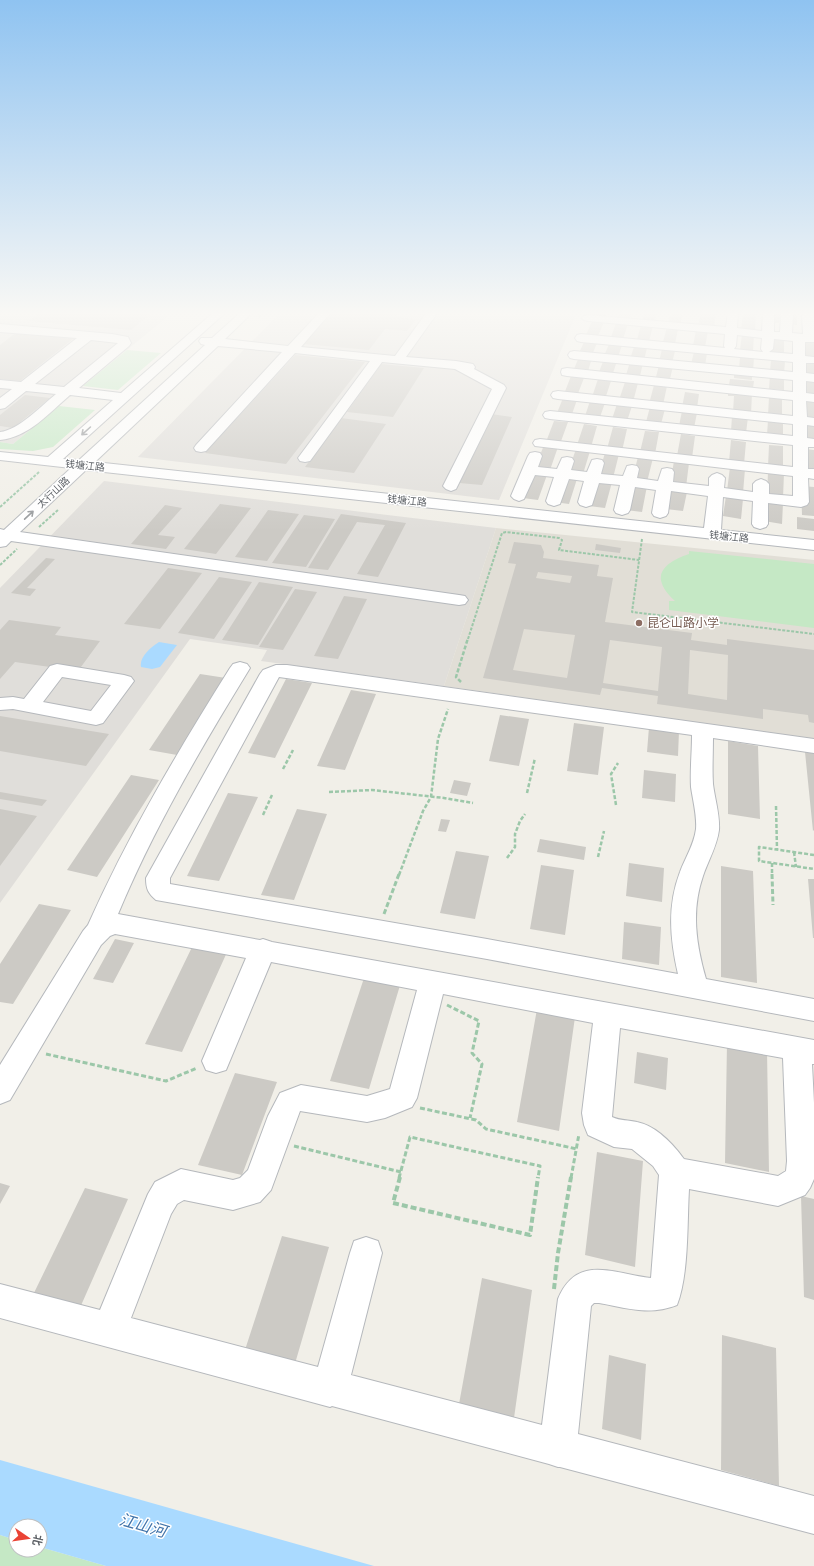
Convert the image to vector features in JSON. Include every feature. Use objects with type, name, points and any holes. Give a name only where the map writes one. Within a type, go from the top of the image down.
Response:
[{"type":"street","points":[[13,385],[68,391],[126,403]]},
{"type":"street","points":[[0,436],[18,432],[75,385]]},
{"type":"street","points":[[52,461],[112,407],[126,403],[145,385]]},
{"type":"street","name":"太行山路","points":[[76,464],[126,403],[150,385]]},
{"type":"street","name":"太行山路","points":[[2,534],[162,385]]},
{"type":"street","points":[[201,448],[259,385]]},
{"type":"street","points":[[305,458],[359,385]]},
{"type":"street","points":[[450,486],[499,388],[494,385]]},
{"type":"street","points":[[519,496],[562,385]]},
{"type":"street","points":[[554,501],[593,385]]},
{"type":"street","points":[[586,502],[619,385]]},
{"type":"street","points":[[622,510],[651,385]]},
{"type":"street","points":[[660,513],[682,385]]},
{"type":"street","points":[[694,385],[814,398]]},
{"type":"street","points":[[760,524],[765,385]]},
{"type":"street","points":[[529,470],[801,502],[807,474],[807,442],[800,421],[799,385]]},
{"type":"street","points":[[0,405],[24,386]]},
{"type":"street","points":[[712,534],[726,388]]},
{"type":"street","points":[[558,395],[814,422]]},
{"type":"street","points":[[550,415],[807,442]]},
{"type":"street","points":[[540,444],[807,474]]},
{"type":"street","name":"钱塘江路","points":[[0,456],[814,545]]},
{"type":"street","points":[[2,534],[459,600]]},
{"type":"street","points":[[0,1091],[92,938],[99,929],[116,886],[178,769],[240,668]]},
{"type":"street","points":[[814,746],[703,730],[458,689],[276,671],[270,674],[158,878],[158,888],[165,893],[379,930],[814,1010]]},
{"type":"street","points":[[0,704],[13,703],[28,706]]},
{"type":"street","points":[[695,988],[684,951],[681,918],[689,880],[704,845],[707,831],[708,818],[702,778],[703,730]]},
{"type":"street","points":[[99,929],[109,924],[132,925],[806,1050],[801,1176],[793,1186],[778,1191],[675,1172]]},
{"type":"street","points":[[216,1061],[263,949]]},
{"type":"street","points":[[109,1330],[159,1205],[166,1192],[181,1184],[233,1195],[249,1191],[260,1180],[290,1102],[301,1098],[367,1108],[386,1105],[402,1098],[439,982]]},
{"type":"street","points":[[558,1449],[575,1299],[585,1288],[599,1286],[645,1294],[665,1293],[668,1274],[675,1172],[664,1156],[638,1136],[614,1133],[599,1125],[597,1113],[608,1014]]},
{"type":"street","points":[[330,1389],[366,1253]]},
{"type":"street","points":[[0,1301],[558,1449],[814,1515]]},
{"type":"path","points":[[0,507],[52,461]]},
{"type":"path","points":[[644,526],[632,612],[814,634]]},
{"type":"path","points":[[379,930],[423,811],[431,797],[438,739],[458,689],[456,677],[502,533],[506,532],[559,538],[562,540],[559,550],[639,560]]},
{"type":"path","points":[[283,769],[293,750]]},
{"type":"path","points":[[527,793],[535,758]]},
{"type":"path","points":[[616,805],[611,774],[618,763]]},
{"type":"path","points":[[329,792],[372,790],[473,803]]},
{"type":"path","points":[[263,815],[272,795]]},
{"type":"path","points":[[776,806],[777,850]]},
{"type":"path","points":[[507,858],[515,847],[517,828],[525,814]]},
{"type":"path","points":[[598,857],[604,831]]},
{"type":"path","points":[[814,855],[759,847],[759,861],[814,869]]},
{"type":"path","points":[[794,852],[796,866]]},
{"type":"path","points":[[772,863],[773,905]]},
{"type":"path","points":[[439,982],[440,1001],[479,1021],[472,1053],[482,1064],[470,1118]]},
{"type":"path","points":[[25,1049],[166,1081],[216,1061]]},
{"type":"path","points":[[413,1106],[470,1118],[476,1120],[486,1129],[577,1149]]},
{"type":"path","points":[[554,1292],[558,1253],[579,1131]]},
{"type":"path","points":[[410,1137],[540,1166],[530,1235],[393,1203],[401,1172],[410,1137]]},
{"type":"path","points":[[274,1141],[401,1172]]},
{"type":"shaded area","points":[[0,385],[84,385],[13,444],[0,442]]},
{"type":"shaded area","points":[[209,385],[547,385],[499,500],[138,457]]},
{"type":"shaded area","points":[[104,481],[496,528],[444,686],[261,661],[267,650],[190,639],[0,903],[0,588]]},
{"type":"shaded area","name":"昆仑山路小学","points":[[496,528],[814,560],[814,739],[444,686]]},
{"type":"green space","points":[[84,385],[124,385],[118,390],[83,386]]},
{"type":"green space","points":[[59,406],[95,410],[53,447],[33,451],[0,449],[0,442],[13,444]]},
{"type":"green space","points":[[689,551],[814,564],[814,628],[669,610],[669,601],[675,601],[667,593],[663,585],[661,579],[662,573],[665,567],[671,562],[689,554]]},
{"type":"green space","points":[[0,1535],[8,1538],[8,1558],[48,1558],[48,1549],[106,1566],[0,1566]]},
{"type":"water","points":[[159,642],[177,645],[160,667],[152,669],[141,667],[142,660],[149,649]]},
{"type":"water","name":"江山河","points":[[0,1460],[374,1566],[106,1566],[48,1549],[48,1518],[8,1518],[8,1538],[0,1535]]},
{"type":"building","points":[[267,385],[347,385],[286,464],[205,453]]},
{"type":"building","points":[[366,385],[413,385],[393,417],[347,412]]},
{"type":"building","points":[[567,385],[581,385],[577,396],[564,394]]},
{"type":"building","points":[[596,385],[610,385],[605,399],[592,397]]},
{"type":"building","points":[[624,385],[637,385],[633,402],[619,400]]},
{"type":"building","points":[[654,385],[667,386],[663,405],[649,404]]},
{"type":"building","points":[[730,385],[753,385],[753,388]]},
{"type":"building","points":[[769,385],[784,385],[784,390],[769,389]]},
{"type":"building","points":[[804,385],[814,385],[814,394],[804,392]]},
{"type":"building","points":[[728,391],[752,394],[751,414],[733,412],[734,396],[728,396]]},
{"type":"building","points":[[685,392],[699,394],[697,408],[682,407]]},
{"type":"building","points":[[25,395],[50,398],[13,428],[0,426],[0,415]]},
{"type":"building","points":[[769,397],[782,398],[782,417],[768,416]]},
{"type":"building","points":[[563,398],[577,400],[572,414],[557,413]]},
{"type":"building","points":[[590,401],[605,403],[600,417],[585,416]]},
{"type":"building","points":[[803,401],[814,402],[814,421],[804,420]]},
{"type":"building","points":[[617,404],[632,406],[627,421],[612,419]]},
{"type":"building","points":[[650,407],[665,409],[661,424],[646,422]]},
{"type":"building","points":[[682,411],[697,413],[694,428],[679,426]]},
{"type":"building","points":[[491,414],[512,417],[482,485],[459,483]]},
{"type":"building","points":[[732,416],[748,417],[746,433],[731,431]]},
{"type":"building","points":[[341,418],[386,424],[354,473],[305,467]]},
{"type":"building","points":[[768,420],[783,421],[783,437],[767,435]]},
{"type":"building","points":[[554,421],[568,422],[560,444],[546,442]]},
{"type":"building","points":[[804,423],[814,424],[814,440],[804,439]]},
{"type":"building","points":[[584,424],[597,426],[591,447],[577,445]]},
{"type":"building","points":[[613,427],[627,429],[622,451],[607,449]]},
{"type":"building","points":[[645,431],[659,432],[655,454],[640,452]]},
{"type":"building","points":[[681,434],[695,436],[692,458],[677,456]]},
{"type":"building","points":[[731,440],[746,442],[744,464],[729,462]]},
{"type":"building","points":[[544,445],[558,447],[550,470],[535,468]]},
{"type":"building","points":[[769,445],[783,446],[783,469],[768,467]]},
{"type":"building","points":[[576,449],[590,451],[583,474],[568,472]]},
{"type":"building","points":[[806,449],[814,450],[814,473],[806,472]]},
{"type":"building","points":[[605,453],[619,454],[613,478],[598,476]]},
{"type":"building","points":[[638,457],[653,458],[647,482],[632,480]]},
{"type":"building","points":[[674,461],[689,463],[686,487],[670,485]]},
{"type":"building","points":[[730,467],[745,469],[743,493],[727,491]]},
{"type":"building","points":[[768,472],[784,473],[783,498],[767,496]]},
{"type":"building","points":[[533,473],[547,475],[538,500],[523,498]]},
{"type":"building","points":[[563,477],[577,479],[569,504],[554,502]]},
{"type":"building","points":[[597,480],[612,482],[605,508],[589,506]]},
{"type":"building","points":[[632,484],[647,486],[642,512],[626,510]]},
{"type":"building","points":[[801,486],[814,487],[814,516],[802,515]]},
{"type":"building","points":[[670,490],[687,492],[683,511],[666,509]]},
{"type":"building","points":[[726,496],[743,499],[741,519],[723,516]]},
{"type":"building","points":[[765,501],[783,503],[782,524],[764,521]]},
{"type":"building","points":[[220,504],[251,508],[216,554],[184,549]]},
{"type":"building","points":[[165,505],[182,508],[158,535],[175,537],[166,549],[131,544]]},
{"type":"building","points":[[268,510],[299,514],[267,561],[235,557]]},
{"type":"building","points":[[341,514],[406,523],[378,577],[357,574],[385,525],[357,522],[328,570],[308,568]]},
{"type":"building","points":[[304,515],[335,519],[306,567],[272,563]]},
{"type":"building","points":[[797,517],[814,519],[814,531],[797,529]]},
{"type":"building","points":[[514,542],[541,545],[544,552],[543,558],[599,565],[597,576],[613,578],[605,622],[692,633],[691,640],[727,645],[727,639],[814,650],[814,723],[809,722],[808,715],[763,709],[763,719],[657,704],[658,696],[602,688],[600,695],[483,678],[516,564],[508,563]],"holes":[[[538,572],[572,576],[570,583],[536,578]],[[524,629],[575,635],[567,678],[513,670]],[[610,640],[662,647],[658,691],[603,683]],[[690,650],[728,655],[727,700],[688,694]]]},
{"type":"building","points":[[596,544],[621,548],[620,553],[595,550]]},
{"type":"building","points":[[46,558],[55,559],[27,588],[36,589],[30,596],[11,593]]},
{"type":"building","points":[[168,568],[202,573],[160,629],[124,624]]},
{"type":"building","points":[[219,577],[252,582],[214,639],[178,633]]},
{"type":"building","points":[[259,582],[293,587],[258,645],[222,640]]},
{"type":"building","points":[[295,589],[317,592],[283,650],[259,647]]},
{"type":"building","points":[[344,596],[367,599],[338,659],[314,656]]},
{"type":"building","points":[[9,620],[61,627],[55,635],[100,641],[78,671],[15,662],[0,679],[0,630]]},
{"type":"building","points":[[200,674],[226,678],[177,755],[149,750]]},
{"type":"building","points":[[286,679],[312,683],[275,758],[248,753]]},
{"type":"building","points":[[351,690],[376,694],[345,770],[317,766]]},
{"type":"building","points":[[500,715],[529,719],[519,766],[489,761]]},
{"type":"building","points":[[0,716],[109,734],[86,766],[0,751]]},
{"type":"building","points":[[574,723],[604,727],[598,775],[567,771]]},
{"type":"building","points":[[649,727],[679,731],[678,756],[647,752]]},
{"type":"building","points":[[728,741],[758,746],[760,819],[728,814]]},
{"type":"building","points":[[805,752],[814,753],[813,831]]},
{"type":"building","points":[[644,770],[676,774],[675,802],[642,798]]},
{"type":"building","points":[[131,775],[159,780],[97,877],[67,870]]},
{"type":"building","points":[[454,780],[471,783],[467,796],[450,793]]},
{"type":"building","points":[[0,792],[47,800],[42,806],[0,799]]},
{"type":"building","points":[[228,793],[258,797],[219,881],[187,876]]},
{"type":"building","points":[[0,809],[37,816],[0,866]]},
{"type":"building","points":[[297,809],[327,814],[294,900],[261,895]]},
{"type":"building","points":[[441,819],[450,820],[446,832],[438,831]]},
{"type":"building","points":[[540,839],[586,847],[584,860],[537,852]]},
{"type":"building","points":[[456,851],[489,856],[475,919],[440,913]]},
{"type":"building","points":[[629,863],[664,868],[662,902],[626,896]]},
{"type":"building","points":[[541,865],[574,870],[565,935],[530,929]]},
{"type":"building","points":[[721,866],[753,871],[757,983],[721,977]]},
{"type":"building","points":[[808,879],[814,879],[814,938],[813,938]]},
{"type":"building","points":[[39,904],[71,910],[13,1004],[0,1002],[0,964]]},
{"type":"building","points":[[624,922],[661,927],[659,965],[622,959]]},
{"type":"building","points":[[115,939],[134,943],[113,983],[93,979]]},
{"type":"building","points":[[194,943],[228,950],[182,1052],[145,1044]]},
{"type":"building","points":[[365,975],[401,982],[369,1089],[330,1081]]},
{"type":"building","points":[[537,1009],[575,1017],[559,1131],[517,1122]]},
{"type":"building","points":[[727,1043],[767,1051],[769,1172],[725,1163]]},
{"type":"building","points":[[637,1052],[668,1058],[666,1090],[634,1083]]},
{"type":"building","points":[[235,1073],[277,1082],[242,1175],[198,1165]]},
{"type":"building","points":[[597,1152],[643,1161],[635,1267],[585,1255]]},
{"type":"building","points":[[0,1183],[10,1186],[0,1204]]},
{"type":"building","points":[[85,1188],[128,1199],[79,1310],[32,1297]]},
{"type":"building","points":[[801,1196],[814,1199],[814,1300],[804,1297]]},
{"type":"building","points":[[282,1236],[329,1247],[294,1367],[244,1353]]},
{"type":"building","points":[[482,1278],[532,1290],[514,1418],[459,1404]]},
{"type":"building","points":[[722,1335],[776,1348],[779,1486],[721,1470]]},
{"type":"building","points":[[609,1355],[646,1364],[641,1440],[602,1429]]},
{"type":"place","name":"昆仑山路小学","points":[[639,623]]}]
